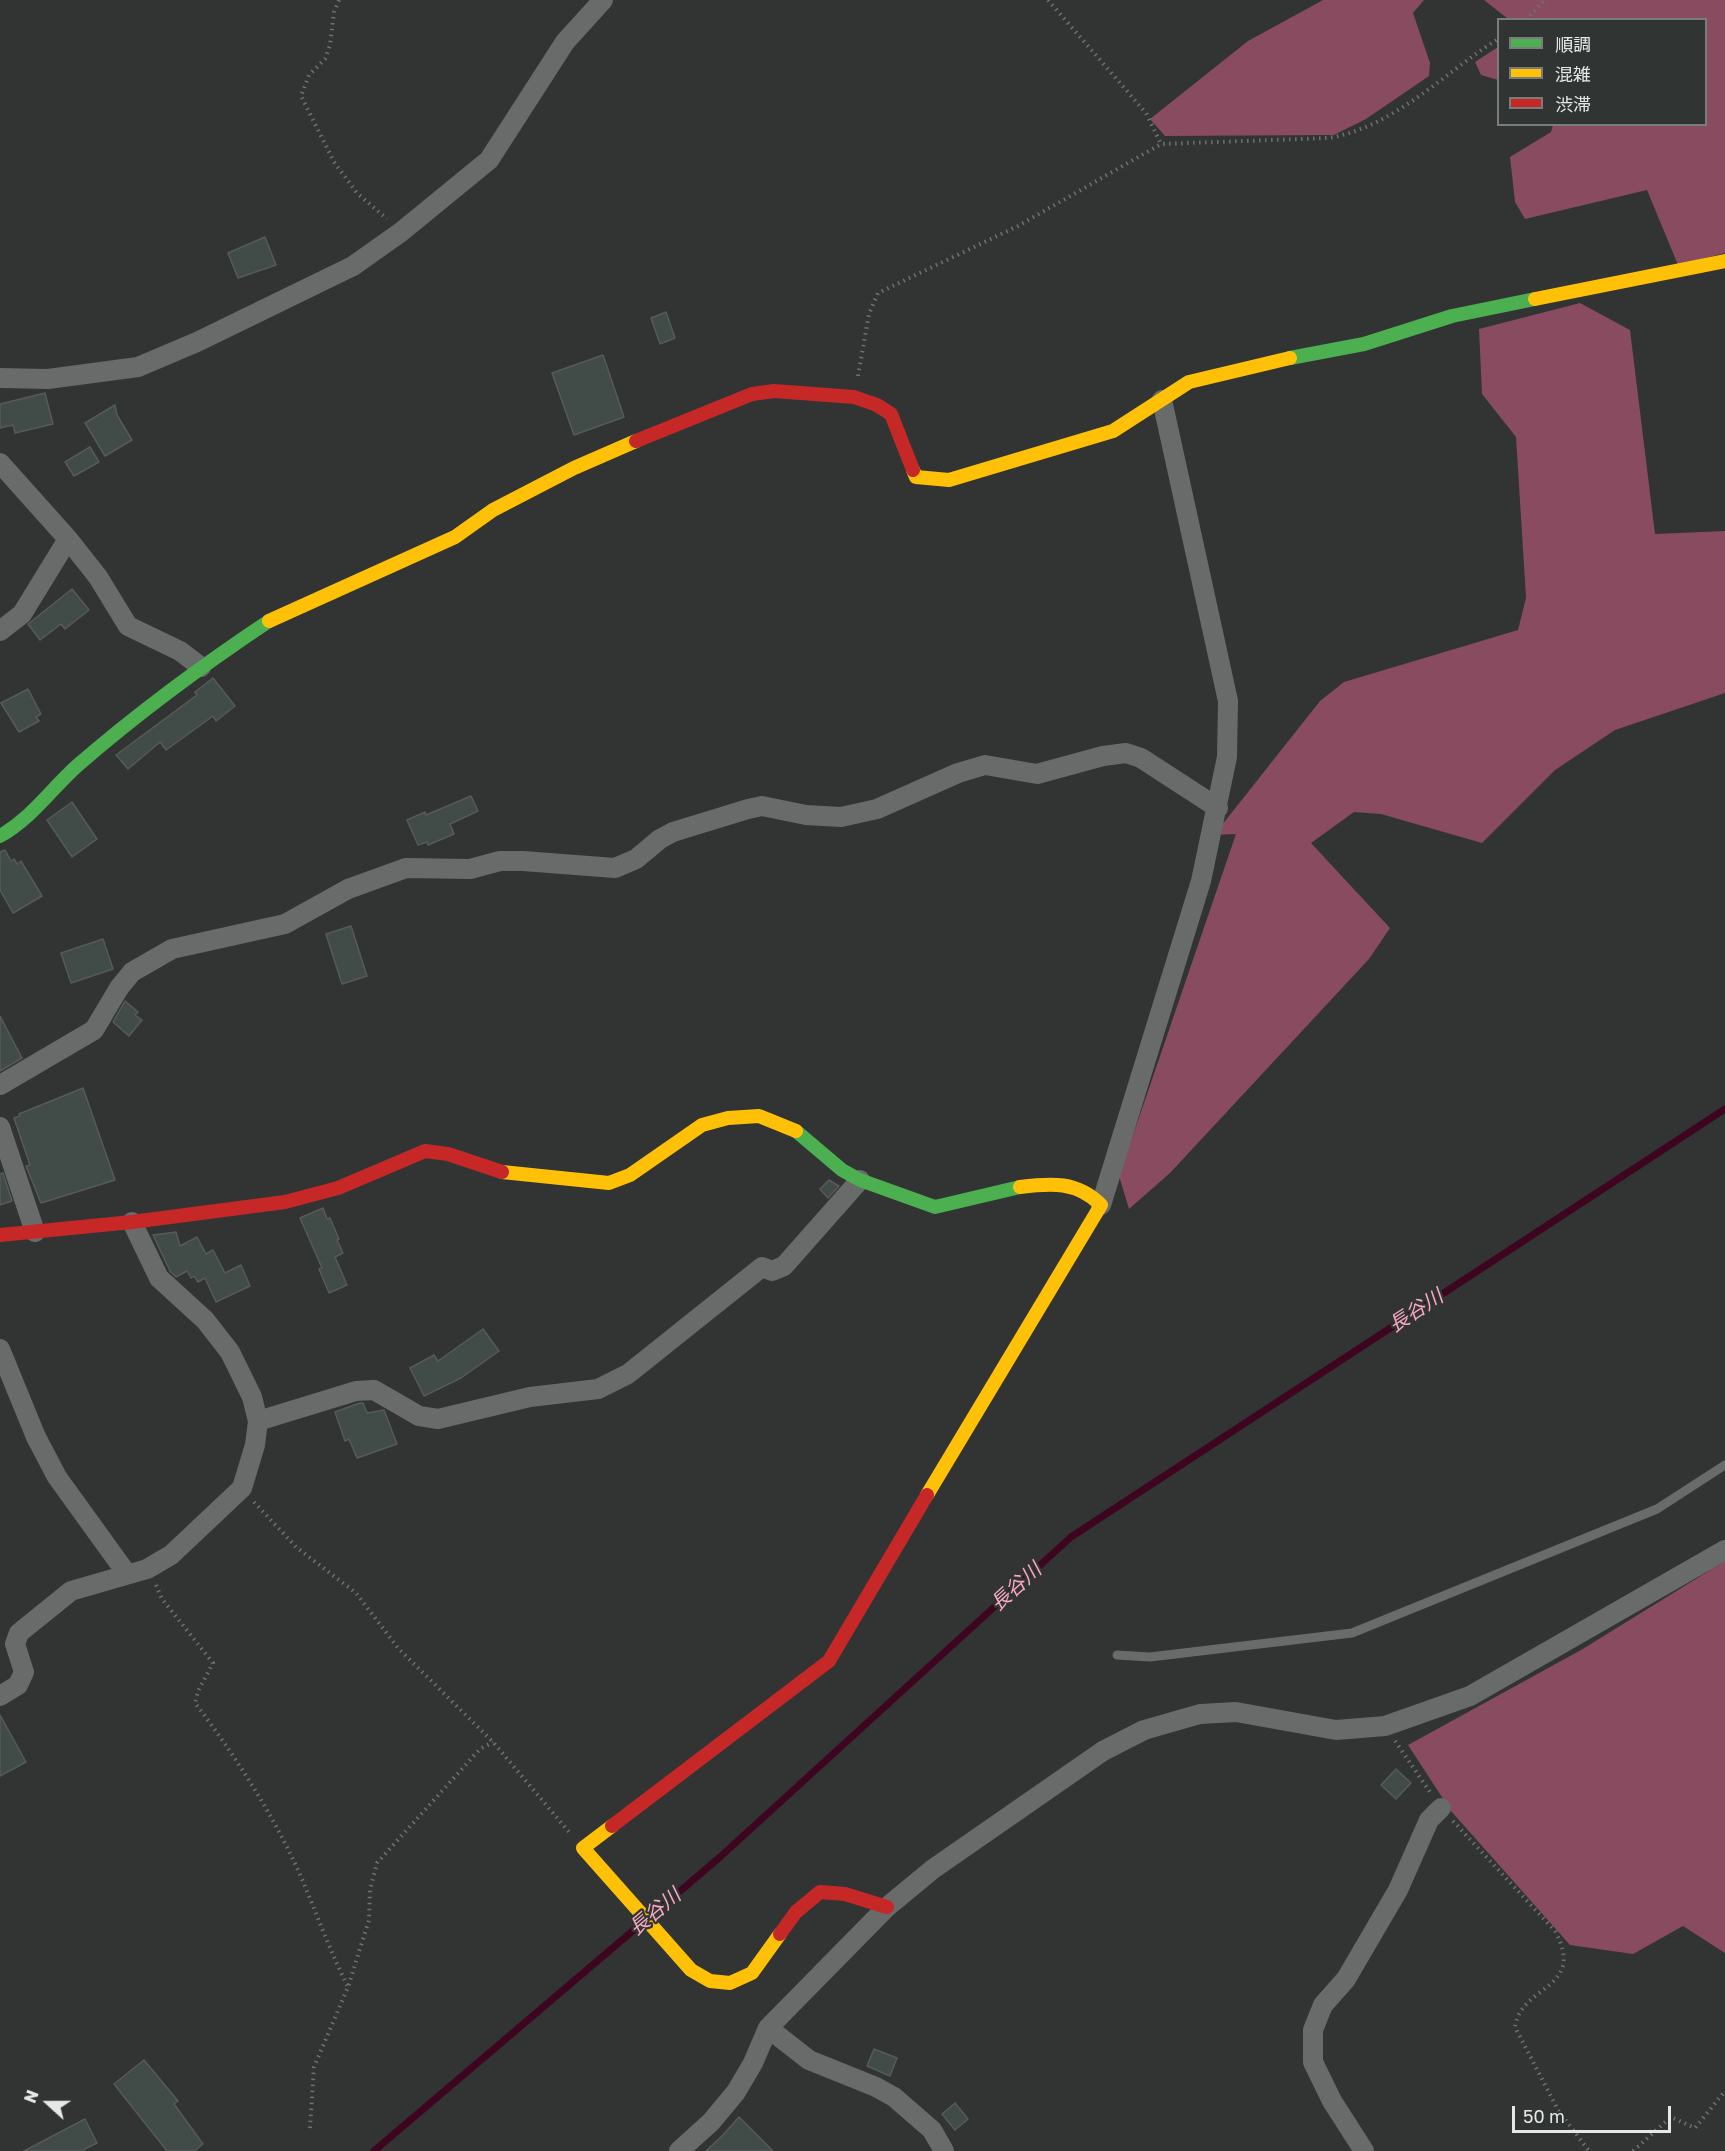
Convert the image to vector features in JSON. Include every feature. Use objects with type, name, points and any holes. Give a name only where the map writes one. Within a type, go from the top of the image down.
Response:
[{"type":"street","points":[[0,378],[48,379],[138,367],[196,342],[353,266],[401,232],[489,160],[565,42],[603,0]]},
{"type":"street","points":[[0,836],[21,824],[77,765],[201,667],[277,615],[455,537],[493,510],[564,474],[688,418],[752,394],[763,392],[854,397],[891,414],[916,477],[949,480],[1113,431],[1189,382],[1256,364],[1364,344],[1452,316],[1725,261]]},
{"type":"street","points":[[887,1907],[845,1894],[820,1892],[802,1905],[789,1920],[760,1967],[734,1982],[715,1983],[691,1970],[583,1848],[829,1661],[942,1467],[1101,1205],[1201,881],[1227,756],[1228,701],[1162,400]]},
{"type":"street","points":[[0,463],[68,539],[98,577],[128,626],[180,651],[201,667]]},
{"type":"street","points":[[0,631],[22,614],[68,539]]},
{"type":"street","points":[[0,1085],[94,1030],[132,972],[156,957],[172,949],[285,924],[348,889],[406,868],[470,869],[500,861],[615,868],[636,859],[660,839],[673,832],[762,806],[806,815],[841,816],[877,809],[958,772],[986,765],[1037,774],[1103,756],[1126,753],[1142,758],[1218,808]]},
{"type":"street","points":[[0,1234],[132,1222],[285,1202],[338,1188],[425,1151],[448,1154],[508,1174],[609,1183],[630,1175],[702,1125],[728,1118],[759,1116],[800,1133],[842,1170],[860,1180],[908,1200],[935,1208],[1017,1186],[1051,1183],[1088,1192],[1101,1205]]},
{"type":"street","points":[[0,1127],[35,1232]]},
{"type":"street","points":[[258,1421],[356,1391],[374,1390],[419,1416],[438,1419],[530,1397],[598,1389],[628,1374],[762,1267],[772,1271],[784,1266],[860,1180]]},
{"type":"street","points":[[0,1696],[18,1685],[24,1672],[15,1644],[20,1634],[71,1591],[147,1569],[171,1555],[242,1488],[255,1445],[258,1421],[252,1397],[230,1352],[205,1320],[159,1278],[132,1222]]},
{"type":"street","points":[[0,1349],[36,1437],[57,1477],[127,1574]]},
{"type":"street","points":[[679,2151],[711,2122],[736,2092],[753,2063],[768,2028],[887,1907],[933,1869],[1102,1751],[1144,1730],[1200,1714],[1236,1712],[1336,1730],[1385,1726],[1470,1696],[1725,1550]]},
{"type":"street","points":[[1364,2151],[1332,2101],[1312,2062],[1313,2030],[1323,2005],[1346,1979],[1398,1890],[1429,1820],[1441,1808]]},
{"type":"street","points":[[768,2028],[809,2060],[876,2087],[894,2097],[932,2130],[944,2151]]},
{"type":"lane","points":[[1117,1655],[1150,1657],[1352,1633],[1657,1509],[1725,1465]]},
{"type":"path","points":[[339,0],[334,12],[330,45],[324,59],[309,75],[301,96],[334,162],[357,193],[401,232]]},
{"type":"path","points":[[1048,0],[1146,113],[1161,144]]},
{"type":"path","points":[[1528,18],[1545,0]]},
{"type":"path","points":[[854,397],[869,314],[878,293],[1018,226],[1161,144],[1350,135],[1374,125],[1497,40]]},
{"type":"path","points":[[242,1488],[272,1524],[296,1547],[356,1593],[398,1648],[493,1742],[583,1848]]},
{"type":"path","points":[[147,1569],[162,1599],[213,1663],[195,1702],[216,1730],[268,1813],[297,1868],[348,1988]]},
{"type":"path","points":[[1385,1726],[1441,1808],[1555,1931],[1563,1946],[1566,1960],[1562,1972],[1516,2016],[1515,2027],[1558,2110],[1589,2151]]},
{"type":"path","points":[[310,2128],[314,2067],[348,1988],[369,1920],[370,1890],[377,1863],[480,1749],[493,1742]]},
{"type":"path","points":[[1633,2151],[1671,2117],[1695,2128],[1725,2091]]},
{"type":"shaded area","points":[[1323,0],[1424,0],[1413,13],[1430,63],[1429,76],[1366,119],[1334,135],[1165,136],[1150,119],[1248,41]]},
{"type":"shaded area","points":[[1484,0],[1725,0],[1725,253],[1678,265],[1647,190],[1525,219],[1515,202],[1510,157],[1551,132],[1553,126],[1707,126],[1707,18],[1507,18]]},
{"type":"shaded area","points":[[1497,48],[1497,80],[1481,75],[1475,62]]},
{"type":"shaded area","points":[[1580,303],[1630,330],[1655,534],[1725,531],[1725,693],[1615,730],[1555,770],[1482,843],[1381,814],[1354,812],[1311,843],[1390,928],[1369,959],[1170,1173],[1129,1209],[1119,1176],[1236,834],[1214,835],[1320,701],[1344,682],[1518,630],[1526,598],[1516,437],[1482,394],[1479,329]]},
{"type":"shaded area","points":[[1725,1561],[1725,1953],[1683,1926],[1633,1954],[1570,1945],[1451,1811],[1408,1745],[1581,1650]]},
{"type":"building","points":[[265,237],[276,265],[238,278],[228,253]]},
{"type":"building","points":[[666,312],[675,338],[660,344],[651,318]]},
{"type":"building","points":[[603,355],[624,417],[574,435],[552,373]]},
{"type":"building","points":[[45,393],[53,424],[15,433],[13,425],[0,428],[0,404]]},
{"type":"building","points":[[115,405],[117,415],[132,440],[105,456],[85,423]]},
{"type":"building","points":[[90,447],[99,462],[74,476],[65,462]]},
{"type":"building","points":[[72,589],[89,610],[65,629],[61,624],[40,640],[28,624]]},
{"type":"building","points":[[213,678],[235,706],[216,721],[213,716],[166,750],[160,742],[128,769],[116,755],[197,695],[195,692]]},
{"type":"building","points":[[28,689],[41,714],[36,717],[39,721],[19,732],[1,703]]},
{"type":"building","points":[[471,796],[478,811],[450,824],[454,834],[428,845],[427,842],[418,845],[407,820],[425,812],[426,815]]},
{"type":"building","points":[[72,802],[97,839],[72,857],[47,820]]},
{"type":"building","points":[[5,850],[11,861],[14,859],[17,864],[21,861],[42,896],[13,913],[0,890],[0,852]]},
{"type":"building","points":[[351,926],[367,976],[342,984],[326,934]]},
{"type":"building","points":[[103,939],[113,969],[71,983],[61,953]]},
{"type":"building","points":[[125,1001],[138,1012],[135,1015],[142,1020],[129,1036],[113,1022]]},
{"type":"building","points":[[0,1016],[22,1058],[0,1071]]},
{"type":"building","points":[[83,1088],[115,1180],[41,1203],[26,1166],[30,1165],[14,1118]]},
{"type":"building","points":[[3,1173],[12,1201],[0,1205],[0,1174]]},
{"type":"building","points":[[829,1180],[839,1186],[828,1198],[820,1189]]},
{"type":"building","points":[[323,1208],[339,1239],[337,1240],[343,1253],[335,1257],[347,1285],[329,1293],[319,1269],[322,1268],[300,1218]]},
{"type":"building","points":[[176,1232],[180,1246],[197,1237],[206,1254],[213,1250],[225,1273],[241,1265],[250,1286],[216,1302],[205,1278],[198,1282],[194,1276],[191,1278],[187,1271],[176,1277],[170,1271],[153,1235]]},
{"type":"building","points":[[483,1329],[499,1351],[461,1378],[424,1396],[410,1368],[434,1355],[438,1361]]},
{"type":"building","points":[[363,1403],[367,1413],[384,1410],[397,1444],[357,1458],[349,1439],[345,1441],[335,1412]]},
{"type":"building","points":[[0,1715],[26,1762],[0,1776]]},
{"type":"building","points":[[1396,1769],[1411,1783],[1396,1799],[1381,1785]]},
{"type":"building","points":[[874,2049],[897,2058],[890,2076],[867,2066]]},
{"type":"building","points":[[144,2060],[178,2101],[174,2104],[203,2144],[194,2151],[167,2151],[114,2084]]},
{"type":"building","points":[[955,2103],[968,2119],[955,2130],[942,2114]]},
{"type":"building","points":[[739,2117],[773,2151],[706,2151]]},
{"type":"building","points":[[85,2119],[97,2143],[81,2151],[24,2151]]},
{"type":"waterway","name":"長谷川","points":[[651,1916],[720,1857],[1071,1537],[1725,1109]]},
{"type":"waterway","name":"長谷川","points":[[374,2151],[642,1923]]},
{"type":"traffic: fast","points":[[1290,358],[1364,344],[1452,316],[1535,299]]},
{"type":"traffic: fast","points":[[0,836],[22,821],[68,774],[147,708],[269,621]]},
{"type":"traffic: fast","points":[[796,1131],[842,1170],[860,1180],[935,1207],[1020,1187]]},
{"type":"traffic: slow","points":[[1535,299],[1725,261]]},
{"type":"traffic: slow","points":[[913,470],[916,477],[949,480],[1113,431],[1189,382],[1290,358]]},
{"type":"traffic: slow","points":[[269,621],[455,537],[493,510],[574,468],[636,441]]},
{"type":"traffic: slow","points":[[502,1172],[609,1183],[630,1175],[702,1125],[728,1118],[759,1116],[796,1131]]},
{"type":"traffic: slow","points":[[927,1495],[1101,1205],[1092,1197],[1073,1188],[1053,1185],[1020,1187]]},
{"type":"traffic: slow","points":[[612,1826],[583,1848],[691,1970],[710,1981],[730,1983],[752,1973],[780,1934]]},
{"type":"traffic: jam","points":[[636,441],[752,394],[774,391],[854,397],[877,405],[891,414],[913,470]]},
{"type":"traffic: jam","points":[[0,1235],[132,1222],[285,1202],[338,1188],[425,1151],[448,1154],[502,1172]]},
{"type":"traffic: jam","points":[[612,1826],[829,1661],[927,1495]]},
{"type":"traffic: jam","points":[[780,1934],[796,1912],[820,1892],[845,1894],[887,1907]]}]
